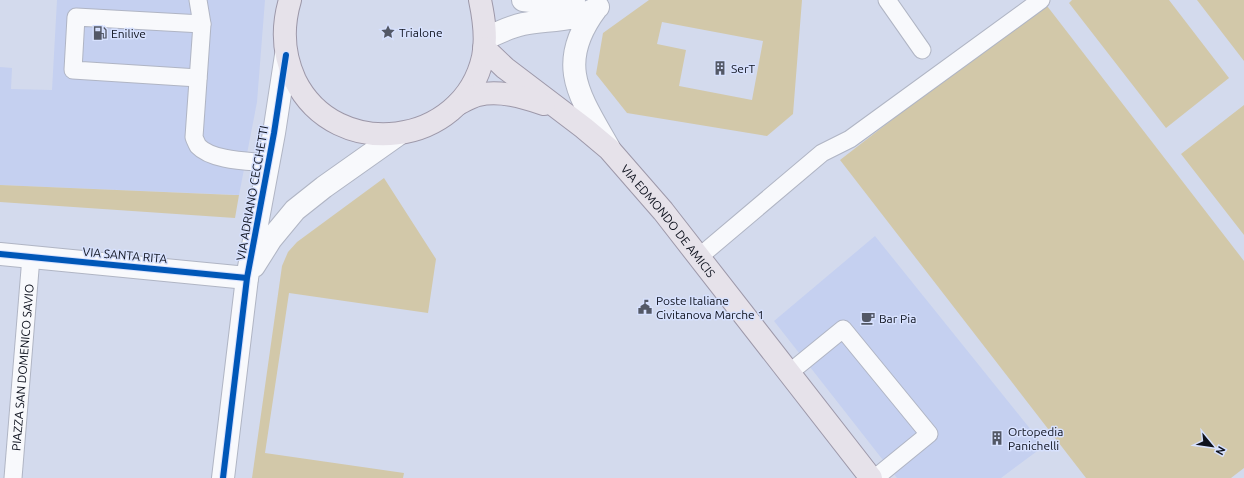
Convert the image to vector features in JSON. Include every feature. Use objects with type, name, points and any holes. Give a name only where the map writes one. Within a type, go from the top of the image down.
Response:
[{"type":"main road","points":[[290,0],[284,33],[286,55],[291,71],[298,84],[309,100],[324,115],[348,129],[375,135],[399,134],[413,131],[429,125],[443,117],[458,104],[470,88],[483,58],[485,43],[485,20],[480,0]]},
{"type":"main road","name":"VIA EDMONDO DE AMICIS","points":[[485,43],[509,71],[609,149],[663,211],[870,478]]},
{"type":"main road","name":"VIA EDMONDO DE AMICIS","points":[[458,104],[478,95],[497,94],[519,96],[558,108]]},
{"type":"street","points":[[523,0],[566,2],[574,0]]},
{"type":"street","points":[[485,43],[507,29],[523,24],[580,16],[602,4]]},
{"type":"street","points":[[602,4],[587,21],[581,34],[575,52],[574,65],[576,83],[585,106],[609,149]]},
{"type":"street","name":"VIA ADRIANO CECCHETTI","points":[[223,478],[247,278],[281,92],[286,55]]},
{"type":"street","name":"VIA ADRIANO CECCHETTI","points":[[247,278],[271,238],[295,210],[324,187],[399,134]]},
{"type":"street","name":"VIA SANTA RITA","points":[[0,254],[247,278]]},
{"type":"lane","points":[[198,0],[202,24],[194,137],[198,146],[219,157],[268,163]]},
{"type":"lane","points":[[887,0],[922,50]]},
{"type":"lane","points":[[699,258],[822,153],[850,139],[1041,0]]},
{"type":"lane","points":[[198,78],[73,70],[76,17],[202,24]]},
{"type":"lane","name":"PIAZZA SAN DOMENICO SAVIO","points":[[14,478],[31,257]]},
{"type":"lane","points":[[789,373],[843,329],[929,434],[875,478]]},
{"type":"shaded area","points":[[57,0],[265,0],[257,102],[239,195],[0,185],[0,67],[12,68],[11,89],[52,90]]},
{"type":"shaded area","points":[[649,0],[802,0],[793,114],[767,136],[627,113],[596,74],[603,33]],"holes":[[[662,22],[763,41],[752,100],[679,86],[686,50],[657,44]]]},
{"type":"shaded area","points":[[1072,0],[1169,0],[1229,78],[1166,128],[1069,3]]},
{"type":"shaded area","points":[[1197,0],[1244,0],[1244,61]]},
{"type":"shaded area","points":[[1044,2],[1244,261],[1244,468],[1231,478],[1086,478],[840,160]]},
{"type":"shaded area","points":[[1244,105],[1244,235],[1181,154]]},
{"type":"shaded area","points":[[384,178],[436,259],[428,313],[289,293],[265,453],[404,473],[403,478],[252,478],[282,266],[288,252],[297,242]]},
{"type":"shaded area","points":[[0,185],[239,195],[235,218],[0,202]]},
{"type":"shaded area","points":[[875,236],[1044,446],[1001,478],[897,478],[774,321]]},
{"type":"cycle path","points":[[223,478],[247,278],[274,133],[286,55]]},
{"type":"cycle path","points":[[0,254],[247,278]]},
{"type":"place","name":"Trialone","points":[[388,32]]},
{"type":"place","name":"Enilive","points":[[100,33]]},
{"type":"place","name":"SerT","points":[[720,68]]},
{"type":"place","name":"Poste Italiane Civitanova Marche 1","points":[[645,307]]},
{"type":"place","name":"Bar Pia","points":[[868,318]]},
{"type":"place","name":"Ortopedia Panichelli","points":[[997,438]]}]
